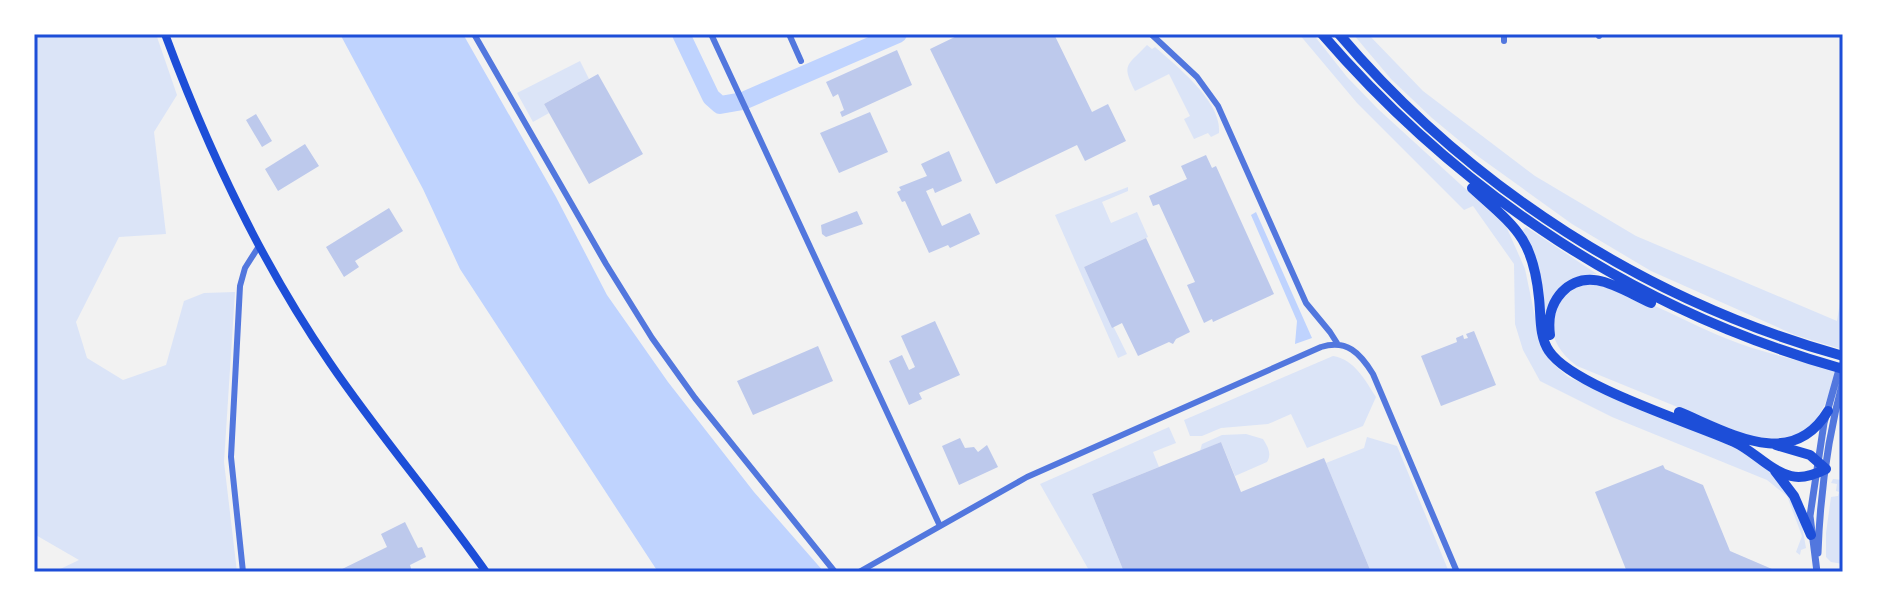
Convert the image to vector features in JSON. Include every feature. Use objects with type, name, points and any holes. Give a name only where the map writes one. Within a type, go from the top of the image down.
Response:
[{"type":"highway","points":[[1322,34],[1368,85],[1524,239],[1535,270],[1544,341],[1560,364],[1596,384],[1739,444],[1768,464],[1795,477],[1820,468],[1801,451],[1735,434],[1585,374],[1569,364],[1557,352],[1551,339],[1549,323],[1552,306],[1576,282],[1589,279],[1608,283],[1655,304],[1843,369]]},
{"type":"highway","points":[[1339,34],[1380,80],[1452,147],[1501,187],[1565,231],[1668,290],[1755,328],[1843,356]]},
{"type":"highway","points":[[1432,146],[1484,190],[1558,242],[1640,290],[1706,321]]},
{"type":"highway","points":[[1776,445],[1806,435],[1828,411]]},
{"type":"highway","points":[[1768,464],[1794,496],[1811,535]]},
{"type":"main road","points":[[165,34],[200,124],[259,246],[304,324],[340,378],[486,572]]},
{"type":"street","points":[[474,34],[647,332],[695,398],[835,572]]},
{"type":"street","points":[[711,34],[940,526]]},
{"type":"street","points":[[789,34],[801,61]]},
{"type":"street","points":[[1151,34],[1212,97],[1306,303],[1337,343],[1355,351],[1373,374],[1457,572]]},
{"type":"street","points":[[243,572],[232,487],[231,444],[240,286],[245,268],[259,246]]},
{"type":"street","points":[[859,572],[1027,477],[1321,347],[1337,343]]},
{"type":"street","points":[[1817,571],[1810,520],[1828,411],[1843,356]]},
{"type":"street","points":[[1817,571],[1820,468],[1843,381]]},
{"type":"shaded area","points":[[34,34],[156,34],[177,95],[154,132],[166,234],[119,237],[76,322],[87,358],[123,380],[166,365],[184,301],[204,293],[235,292],[224,462],[237,572],[54,572],[79,560],[34,534]]},
{"type":"shaded area","points":[[1299,34],[1313,34],[1347,77],[1378,109],[1506,226],[1525,269],[1540,341],[1550,361],[1568,377],[1733,447],[1767,467],[1783,485],[1800,514],[1806,548],[1801,550],[1800,555],[1796,552],[1802,536],[1787,496],[1767,480],[1612,417],[1540,381],[1523,350],[1515,324],[1514,264],[1473,206],[1464,210],[1357,103]]},
{"type":"shaded area","points":[[1353,34],[1368,34],[1423,91],[1535,176],[1636,236],[1837,321],[1843,284],[1841,349],[1795,335],[1651,271],[1572,224],[1479,157],[1432,118],[1391,79]]},
{"type":"shaded area","points":[[1147,45],[1152,49],[1155,47],[1206,97],[1218,121],[1219,133],[1211,137],[1208,133],[1194,139],[1184,119],[1190,116],[1169,74],[1135,91],[1128,75],[1128,66]]},
{"type":"shaded area","points":[[580,61],[589,79],[544,104],[549,113],[533,122],[517,93]]},
{"type":"shaded area","points":[[1128,187],[1128,191],[1102,202],[1111,223],[1137,212],[1148,237],[1084,267],[1127,354],[1118,358],[1055,215]]},
{"type":"shaded area","points":[[1526,227],[1597,274],[1571,282],[1557,294],[1544,317],[1535,255],[1523,230]]},
{"type":"shaded area","points":[[1588,283],[1641,300],[1739,343],[1836,371],[1824,406],[1808,428],[1797,434],[1766,438],[1746,435],[1577,366],[1557,344],[1552,320],[1555,308],[1563,298],[1573,289]]},
{"type":"shaded area","points":[[1333,356],[1353,366],[1376,397],[1363,426],[1307,448],[1291,414],[1268,424],[1221,428],[1202,436],[1190,436],[1184,420]]},
{"type":"shaded area","points":[[1169,427],[1176,443],[1153,452],[1159,467],[1092,494],[1124,572],[1090,572],[1040,484]]},
{"type":"shaded area","points":[[1246,434],[1263,439],[1269,456],[1267,462],[1235,476],[1221,442],[1200,451],[1202,444],[1222,435]]},
{"type":"shaded area","points":[[1367,437],[1397,446],[1449,572],[1371,572],[1326,463],[1364,448]]},
{"type":"shaded area","points":[[1833,479],[1843,480],[1843,564],[1831,562],[1826,557],[1831,497],[1838,496],[1839,492],[1836,491],[1837,484],[1831,483]]},
{"type":"water","points":[[340,34],[463,34],[556,197],[607,295],[668,382],[754,492],[824,572],[658,572],[460,269],[423,189]]},
{"type":"water","points":[[1256,212],[1312,338],[1295,344],[1297,321],[1251,215]]},
{"type":"building","points":[[961,34],[1054,34],[1092,112],[1108,104],[1126,141],[1085,161],[1077,145],[996,184],[930,49]]},
{"type":"building","points":[[897,50],[912,85],[842,117],[840,112],[844,110],[838,94],[833,97],[826,82]]},
{"type":"building","points":[[598,74],[643,154],[589,184],[544,104]]},
{"type":"building","points":[[870,112],[888,152],[839,173],[820,133]]},
{"type":"building","points":[[256,114],[272,141],[262,147],[246,120]]},
{"type":"building","points":[[305,144],[319,166],[278,191],[265,169]]},
{"type":"building","points":[[949,151],[962,181],[935,193],[933,188],[926,191],[942,226],[970,213],[980,234],[950,248],[948,245],[929,253],[905,201],[902,202],[897,192],[901,190],[899,187],[927,176],[921,164]]},
{"type":"building","points":[[1206,155],[1212,168],[1216,166],[1274,294],[1213,322],[1212,319],[1204,323],[1187,285],[1195,282],[1159,204],[1153,206],[1149,196],[1187,179],[1181,166]]},
{"type":"building","points":[[389,208],[403,231],[355,261],[359,267],[344,277],[326,247]]},
{"type":"building","points":[[857,211],[863,224],[826,237],[822,234],[821,225]]},
{"type":"building","points":[[1146,238],[1190,332],[1173,344],[1169,342],[1138,356],[1122,323],[1112,328],[1084,267]]},
{"type":"building","points":[[935,321],[960,375],[919,393],[922,399],[909,405],[889,361],[902,355],[909,370],[915,367],[901,336]]},
{"type":"building","points":[[1474,331],[1496,385],[1441,406],[1421,356],[1457,342],[1456,338],[1463,335],[1464,339],[1468,338],[1466,334]]},
{"type":"building","points":[[818,346],[833,381],[753,415],[737,381]]},
{"type":"building","points":[[960,438],[965,448],[974,447],[978,452],[987,445],[998,467],[959,485],[942,446]]},
{"type":"building","points":[[1221,442],[1241,492],[1324,458],[1371,572],[1124,572],[1092,494]]},
{"type":"building","points":[[1663,465],[1665,469],[1703,485],[1730,551],[1779,572],[1627,572],[1595,492]]},
{"type":"building","points":[[405,522],[426,557],[410,565],[412,572],[336,572],[387,547],[381,534]]},
{"type":"waterway","points":[[681,34],[711,97],[720,105],[743,101],[898,34]]}]
